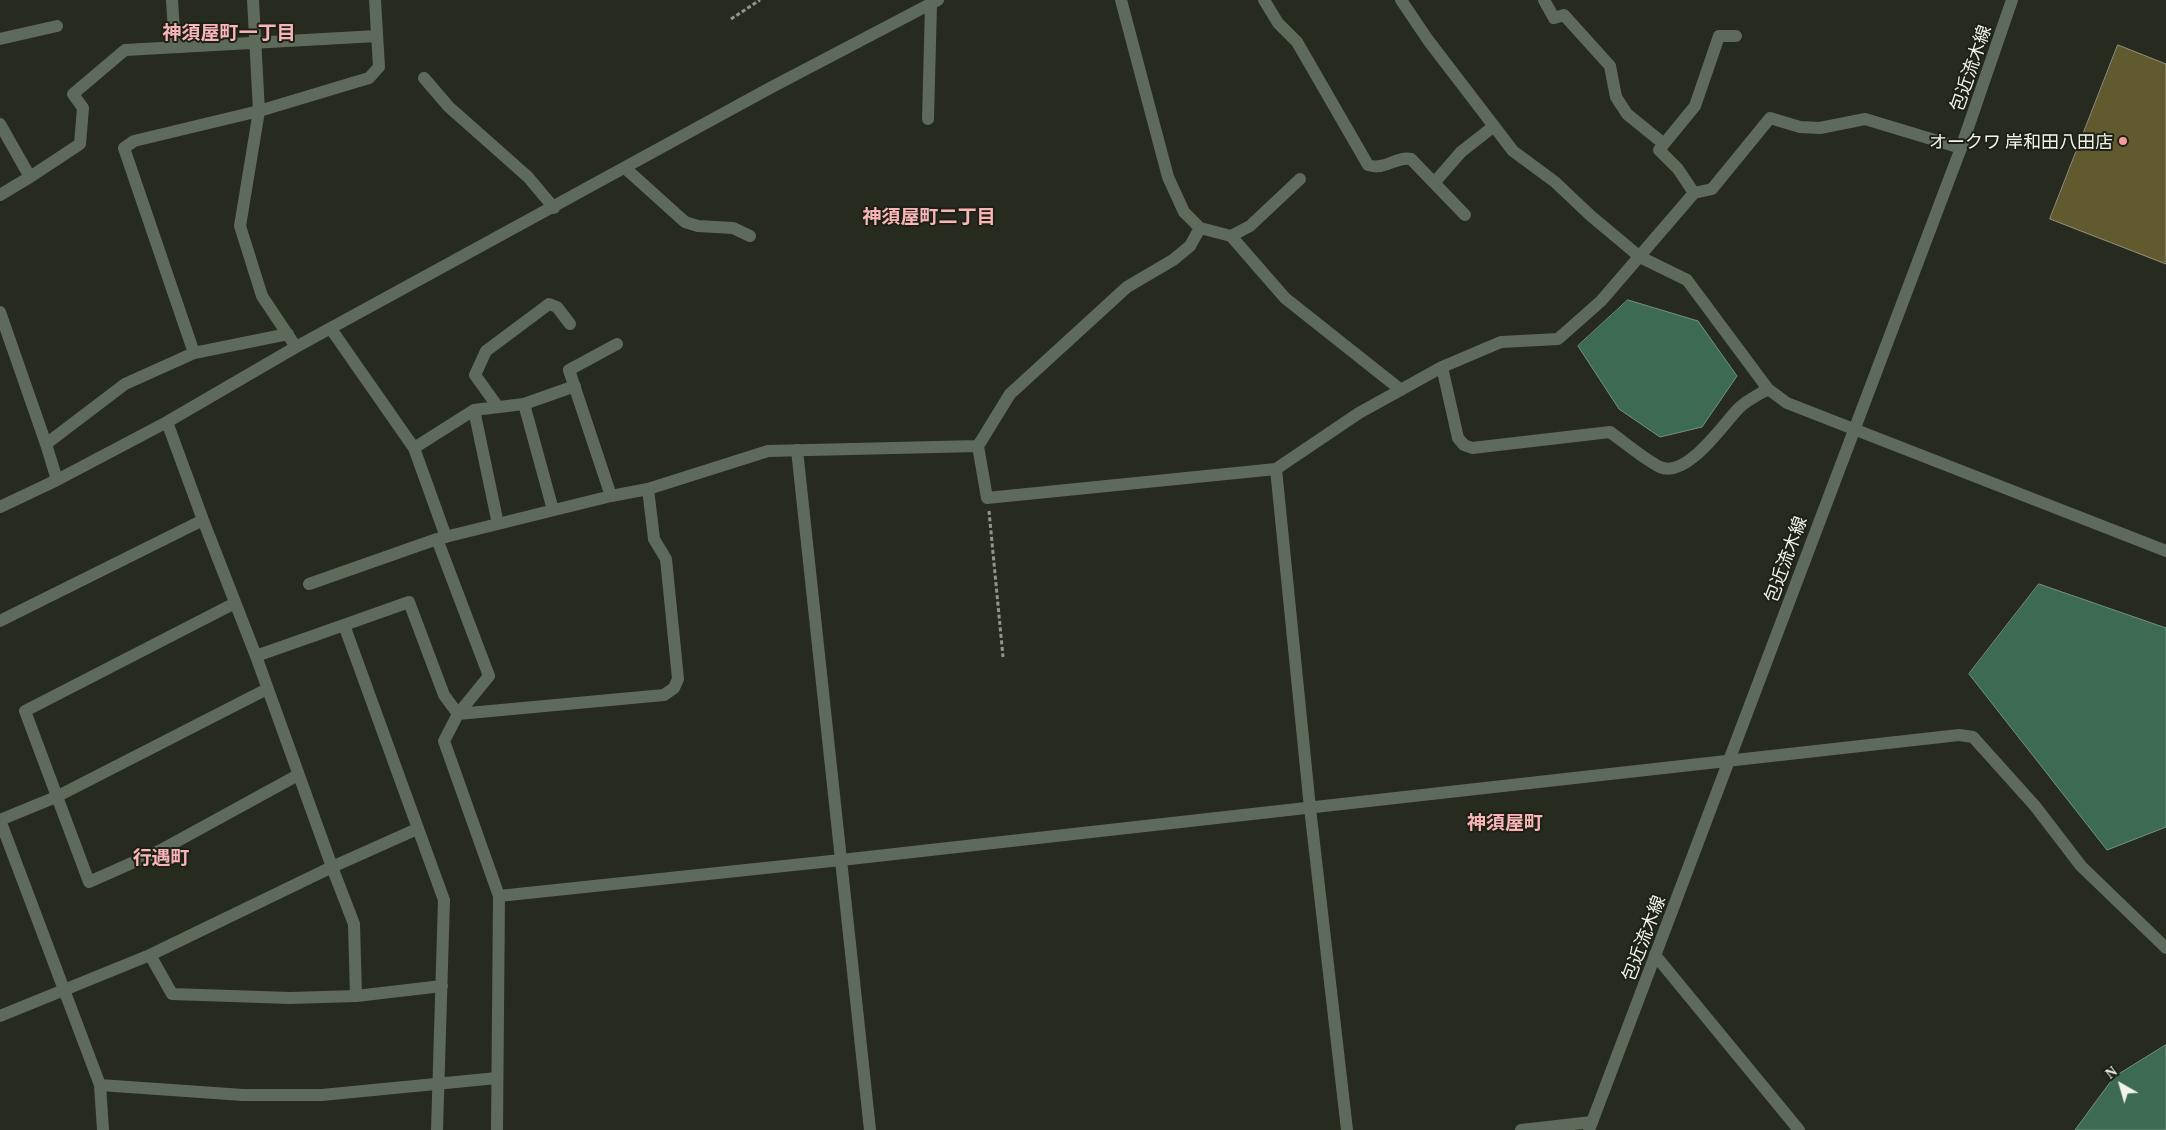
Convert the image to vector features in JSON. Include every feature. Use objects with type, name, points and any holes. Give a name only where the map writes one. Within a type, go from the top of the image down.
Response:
[{"type":"street","points":[[172,0],[175,47]]},
{"type":"street","points":[[253,0],[259,111],[240,226],[262,296],[296,346]]},
{"type":"street","points":[[194,353],[124,148],[134,141],[259,111],[369,78],[379,67],[376,0]]},
{"type":"street","points":[[1121,0],[1168,177],[1184,212],[1200,228],[1231,236],[1285,298],[1400,390]]},
{"type":"street","points":[[1264,0],[1278,23],[1298,42],[1368,165],[1374,168],[1403,157],[1412,159],[1464,215]]},
{"type":"street","points":[[1401,0],[1428,40],[1513,151],[1555,182],[1591,216],[1640,257],[1687,280],[1768,389],[1787,403],[1852,430],[2166,551]]},
{"type":"street","points":[[1544,0],[1554,18],[1564,15],[1610,66],[1616,97],[1628,114],[1664,144]]},
{"type":"street","name":"包近流木線","points":[[1591,1126],[1852,430],[1961,148],[2012,0]]},
{"type":"street","points":[[928,119],[934,2]]},
{"type":"street","points":[[0,506],[57,480],[167,422],[296,346],[554,208],[770,88],[934,2]]},
{"type":"street","points":[[0,39],[57,26]]},
{"type":"street","points":[[0,195],[80,144],[83,108],[73,94],[125,50],[377,36]]},
{"type":"street","points":[[1694,193],[1678,169],[1660,150],[1695,106],[1719,36],[1736,36]]},
{"type":"street","points":[[424,78],[449,107],[528,177],[554,208]]},
{"type":"street","points":[[1200,228],[1190,246],[1172,260],[1127,287],[1010,394],[978,446],[987,498],[1276,469],[1359,413],[1442,367],[1501,342],[1558,339],[1601,301],[1694,193],[1712,189],[1770,118],[1800,127],[1820,128],[1865,119],[1961,148]]},
{"type":"street","points":[[0,124],[30,177]]},
{"type":"street","points":[[1434,183],[1461,152],[1494,126]]},
{"type":"street","points":[[625,168],[685,222],[698,226],[733,228],[750,236]]},
{"type":"street","points":[[1231,236],[1250,226],[1300,179]]},
{"type":"street","points":[[498,407],[476,375],[486,352],[549,304],[557,308],[570,324]]},
{"type":"street","points":[[0,312],[57,480]]},
{"type":"street","points":[[330,329],[414,448],[442,538],[489,676],[458,714],[444,741],[499,896],[497,1130]]},
{"type":"street","points":[[46,444],[126,384],[194,353],[288,334]]},
{"type":"street","points":[[611,496],[569,370],[617,344]]},
{"type":"street","points":[[1442,367],[1458,438],[1464,445],[1472,448],[1610,432],[1661,468],[1671,469],[1688,462],[1701,451],[1740,406],[1768,389]]},
{"type":"street","points":[[414,448],[474,410],[524,404],[575,386]]},
{"type":"street","points":[[524,404],[553,510]]},
{"type":"street","points":[[474,410],[498,524]]},
{"type":"street","points":[[167,422],[202,520],[256,656],[354,924],[356,996]]},
{"type":"street","points":[[309,584],[442,538],[611,496],[648,489],[768,451],[978,446]]},
{"type":"street","points":[[797,450],[870,1130]]},
{"type":"street","points":[[1276,469],[1310,808],[1348,1130]]},
{"type":"street","points":[[458,714],[664,694],[674,688],[678,679],[666,559],[654,539],[648,489]]},
{"type":"street","points":[[0,621],[202,520]]},
{"type":"street","points":[[256,656],[409,602],[444,695],[458,714]]},
{"type":"street","points":[[235,603],[25,711],[56,798],[89,882],[161,850],[298,775]]},
{"type":"street","points":[[344,625],[444,900],[437,1130]]},
{"type":"street","points":[[103,1130],[100,1085],[0,820],[56,798],[267,689]]},
{"type":"street","points":[[499,896],[841,860],[1958,735],[1973,737],[2035,806],[2081,866],[2166,948]]},
{"type":"street","points":[[0,1016],[150,955],[332,867],[417,829]]},
{"type":"street","points":[[150,955],[172,994],[290,998],[356,996],[442,986]]},
{"type":"street","points":[[1655,955],[1799,1130]]},
{"type":"street","points":[[100,1085],[244,1095],[322,1095],[497,1078]]},
{"type":"street","points":[[1520,1130],[1591,1126]]},
{"type":"path","points":[[731,19],[760,0]]},
{"type":"path","points":[[987,498],[1003,657]]},
{"type":"shaded area","points":[[1628,300],[1698,321],[1737,376],[1702,427],[1660,437],[1619,409],[1578,346]]},
{"type":"shaded area","points":[[2039,584],[2166,628],[2166,827],[2107,850],[1969,674]]},
{"type":"shaded area","points":[[2166,1045],[2166,1130],[2075,1130],[2114,1077]]},
{"type":"building","name":"オークワ 岸和田八田店","points":[[2118,45],[2166,64],[2166,264],[2050,219]]},
{"type":"place","name":"オークワ 岸和田八田店","points":[[2123,141]]},
{"type":"district","name":"神須屋町一丁目","points":[[229,32]]},
{"type":"district","name":"神須屋町二丁目","points":[[929,216]]},
{"type":"district","name":"神須屋町","points":[[1505,822]]},
{"type":"district","name":"行遇町","points":[[161,857]]}]
